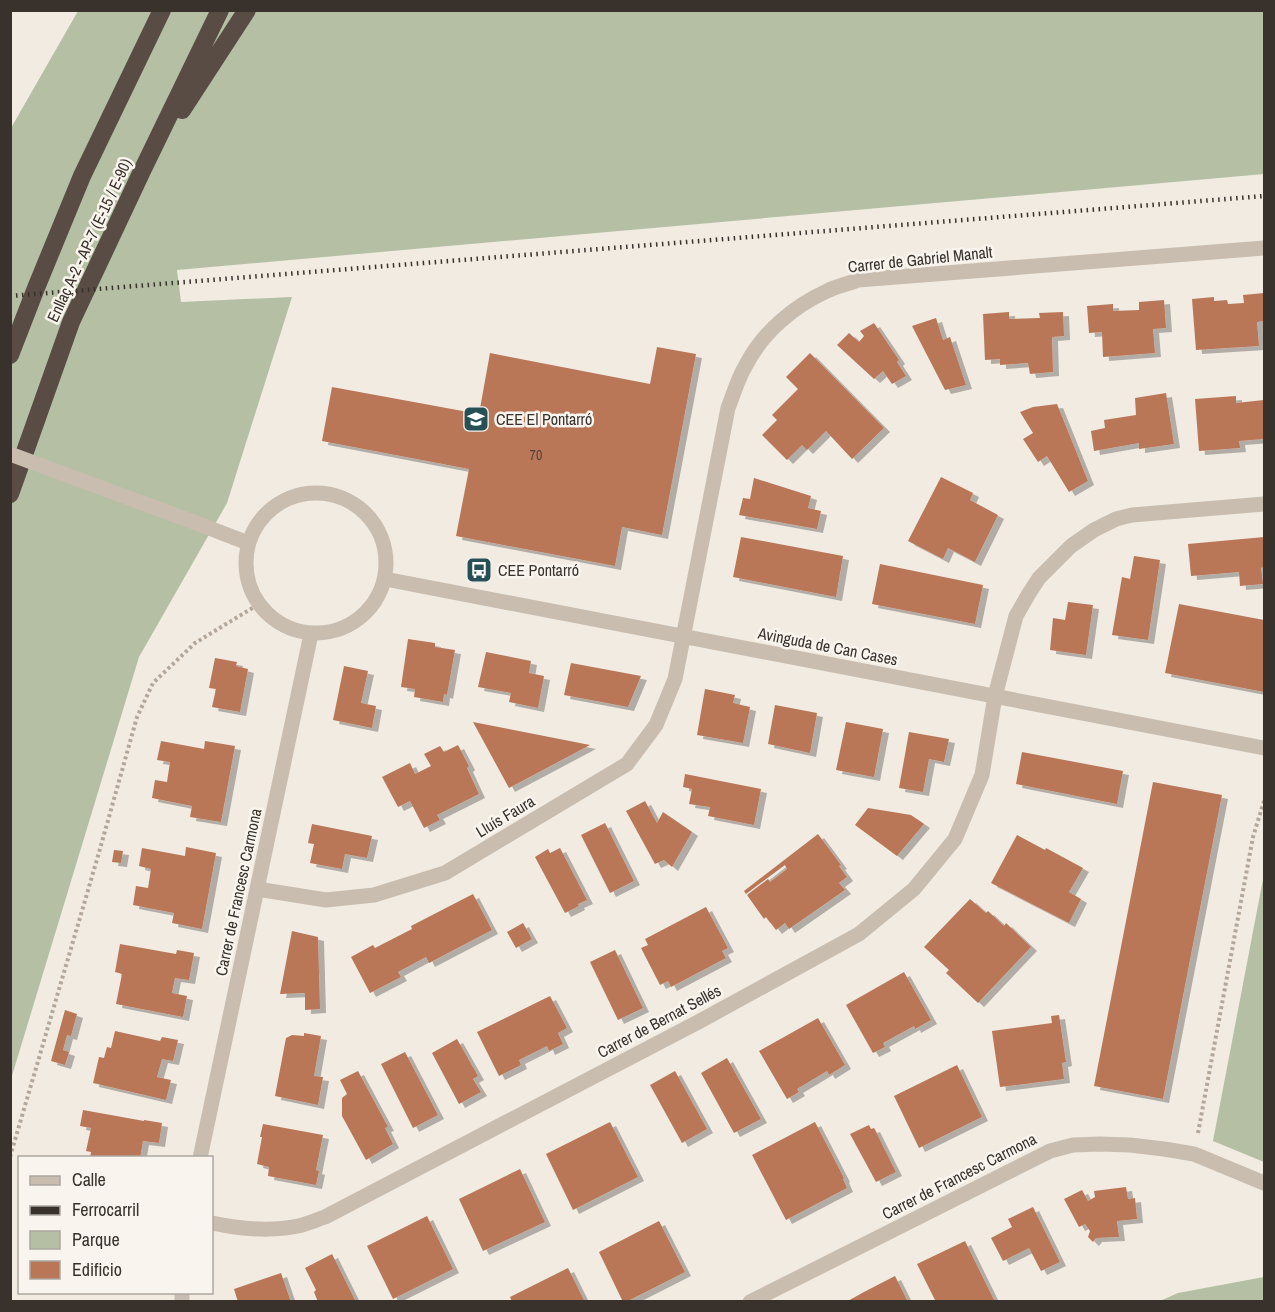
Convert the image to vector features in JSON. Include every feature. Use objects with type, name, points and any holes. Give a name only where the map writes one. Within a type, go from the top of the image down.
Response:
[{"type":"highway","name":"Enllaç A-2 - AP-7 (E-15 / E-90)","points":[[10,355],[82,176],[162,10]]},
{"type":"highway","name":"Enllaç A-2 - AP-7 (E-15 / E-90)","points":[[10,494],[71,322],[220,10]]},
{"type":"highway","points":[[142,171],[247,10]]},
{"type":"street","name":"Carrer de Gabriel Manalt","points":[[683,636],[728,408],[734,391],[746,363],[762,341],[800,305],[829,290],[858,280],[1264,248]]},
{"type":"street","points":[[10,454],[248,543]]},
{"type":"street","points":[[320,492],[343,497],[364,510],[379,529],[387,552],[385,579],[380,596],[367,613],[351,625],[331,632],[311,634],[291,629],[273,619],[259,604],[250,587],[245,567],[248,543],[257,524],[274,506],[296,495],[320,492]]},
{"type":"street","name":"Carrer de Bernat Sellés","points":[[213,1223],[263,1230],[298,1226],[325,1217],[702,1020],[859,934],[914,889],[955,838],[982,775],[995,696],[1016,616],[1039,578],[1071,546],[1116,519],[1132,515],[1264,504]]},
{"type":"street","name":"Avinguda de Can Cases","points":[[385,579],[1264,748]]},
{"type":"street","name":"Carrer de Francesc Carmona","points":[[200,1156],[311,634]]},
{"type":"street","name":"Lluís Faura","points":[[257,889],[326,900],[374,895],[445,873],[627,764],[656,725],[675,679],[683,636]]},
{"type":"street","name":"Carrer de Francesc Carmona","points":[[750,1302],[1050,1151],[1073,1145],[1130,1145],[1194,1154],[1264,1183]]},
{"type":"path","points":[[10,1157],[137,717],[153,682],[195,643],[259,604]]},
{"type":"path","points":[[1194,1154],[1253,837],[1264,801]]},
{"type":"green space","points":[[78,11],[1264,11],[1264,174],[177,270],[181,302],[292,297],[227,503],[139,657],[11,1079],[11,128]]},
{"type":"green space","points":[[1264,874],[1264,1162],[1213,1141]]},
{"type":"green space","points":[[1264,1277],[1264,1301],[1160,1301],[1178,1293]]},
{"type":"building","points":[[1264,293],[1264,321],[1257,322],[1259,346],[1196,350],[1192,299],[1214,297],[1214,301],[1227,300],[1228,304],[1244,303],[1243,295]]},
{"type":"building","points":[[1164,300],[1166,328],[1153,329],[1155,353],[1103,357],[1102,332],[1089,333],[1087,306],[1113,304],[1113,311],[1139,310],[1139,302]]},
{"type":"building","points":[[1009,312],[1009,319],[1040,318],[1039,313],[1063,312],[1064,336],[1052,337],[1053,372],[1030,374],[1028,363],[1000,365],[1000,359],[985,360],[983,314]]},
{"type":"building","points":[[936,318],[943,340],[950,337],[966,385],[945,390],[912,326]]},
{"type":"building","points":[[874,323],[899,360],[897,362],[906,376],[892,384],[883,371],[874,379],[837,345],[849,333],[859,342],[864,336],[860,331]]},
{"type":"building","points":[[657,347],[696,354],[662,535],[622,527],[615,566],[456,536],[469,469],[322,441],[332,387],[479,414],[490,353],[650,384]]},
{"type":"building","points":[[810,353],[884,428],[852,459],[826,431],[807,450],[802,445],[787,460],[762,435],[777,420],[772,415],[798,389],[786,377]]},
{"type":"building","points":[[1166,393],[1174,444],[1139,449],[1139,443],[1094,451],[1091,431],[1105,428],[1104,420],[1136,415],[1135,398]]},
{"type":"building","points":[[1236,396],[1236,403],[1264,400],[1264,439],[1239,441],[1240,448],[1199,451],[1195,399]]},
{"type":"building","points":[[1057,404],[1088,481],[1069,492],[1047,456],[1038,462],[1023,439],[1033,433],[1020,412],[1033,407]]},
{"type":"building","points":[[941,477],[973,493],[970,500],[998,515],[975,562],[948,548],[943,559],[908,541]]},
{"type":"building","points":[[754,478],[811,496],[808,508],[821,511],[817,529],[739,515],[743,498],[750,499]]},
{"type":"building","points":[[741,537],[843,556],[836,597],[733,577]]},
{"type":"building","points":[[1264,537],[1264,567],[1261,568],[1263,584],[1240,586],[1239,572],[1191,576],[1188,544]]},
{"type":"building","points":[[1134,556],[1160,560],[1148,640],[1112,635],[1122,577],[1130,579]]},
{"type":"building","points":[[880,564],[983,585],[975,624],[872,604]]},
{"type":"building","points":[[1068,602],[1093,605],[1086,655],[1050,650],[1053,618],[1065,620]]},
{"type":"building","points":[[1179,604],[1264,620],[1264,692],[1165,673]]},
{"type":"building","points":[[408,639],[435,643],[435,647],[455,650],[447,695],[444,694],[443,702],[414,697],[415,689],[401,687]]},
{"type":"building","points":[[486,652],[531,661],[529,673],[544,676],[538,708],[509,702],[511,693],[478,687]]},
{"type":"building","points":[[215,658],[237,662],[236,666],[248,669],[240,712],[212,707],[216,689],[209,688]]},
{"type":"building","points":[[571,663],[641,676],[628,707],[564,695]]},
{"type":"building","points":[[344,666],[368,671],[361,703],[376,706],[372,728],[333,720]]},
{"type":"building","points":[[705,689],[735,695],[733,703],[750,707],[743,743],[697,735]]},
{"type":"building","points":[[775,705],[817,713],[810,753],[768,744]]},
{"type":"building","points":[[473,722],[590,745],[509,788]]},
{"type":"building","points":[[846,722],[883,729],[874,777],[836,770]]},
{"type":"building","points":[[909,732],[949,739],[944,762],[929,759],[923,792],[899,788]]},
{"type":"building","points":[[161,741],[204,749],[205,741],[235,746],[221,822],[190,817],[192,806],[152,798],[155,780],[167,782],[170,762],[157,760]]},
{"type":"building","points":[[458,745],[469,766],[467,768],[479,794],[437,815],[440,820],[424,828],[410,801],[398,807],[382,777],[410,763],[415,774],[431,766],[424,754],[440,746],[444,752]]},
{"type":"building","points":[[1022,752],[1123,771],[1117,804],[1016,784]]},
{"type":"building","points":[[685,774],[761,789],[754,825],[708,816],[710,807],[689,804],[692,789],[683,787]]},
{"type":"building","points":[[1153,782],[1222,795],[1163,1099],[1094,1086]]},
{"type":"building","points":[[645,801],[657,823],[663,812],[692,832],[672,867],[664,860],[655,864],[626,811]]},
{"type":"building","points":[[868,808],[911,815],[924,824],[897,856],[855,825]]},
{"type":"building","points":[[605,823],[634,881],[610,893],[581,835]]},
{"type":"building","points":[[312,824],[372,836],[367,858],[345,854],[342,869],[310,863],[314,844],[308,843]]},
{"type":"building","points":[[818,834],[847,877],[839,883],[845,890],[789,929],[785,923],[776,930],[766,917],[764,919],[747,895],[768,879],[770,882],[787,869],[785,865],[746,894],[744,891]]},
{"type":"building","points":[[1017,835],[1083,868],[1069,892],[1081,899],[1069,923],[991,883]]},
{"type":"building","points":[[186,847],[216,853],[202,929],[172,923],[174,913],[133,905],[136,886],[148,888],[151,869],[139,866],[142,848],[185,856]]},
{"type":"building","points":[[560,848],[587,900],[565,913],[535,857],[548,849],[550,853]]},
{"type":"building","points":[[114,850],[123,851],[121,863],[112,862]]},
{"type":"building","points":[[473,894],[492,930],[429,963],[426,957],[398,972],[401,977],[370,993],[351,957],[373,945],[375,948],[412,929],[411,926]]},
{"type":"building","points":[[970,899],[1004,926],[1006,923],[1031,947],[978,1003],[946,973],[949,970],[924,947]]},
{"type":"building","points":[[706,907],[728,948],[722,951],[726,958],[671,987],[668,981],[660,985],[641,948],[648,945],[645,939]]},
{"type":"building","points":[[523,923],[532,939],[516,948],[507,932]]},
{"type":"building","points":[[292,931],[318,937],[320,1009],[305,1010],[305,993],[280,994]]},
{"type":"building","points":[[120,944],[176,954],[177,950],[194,953],[189,980],[175,978],[172,993],[187,996],[183,1017],[116,1004],[122,974],[115,972]]},
{"type":"building","points":[[615,950],[643,1008],[618,1020],[590,962]]},
{"type":"building","points":[[904,972],[931,1020],[915,1029],[914,1026],[883,1043],[885,1047],[873,1053],[846,1005]]},
{"type":"building","points":[[550,996],[567,1028],[558,1033],[563,1044],[549,1051],[547,1046],[519,1060],[521,1065],[499,1076],[477,1032]]},
{"type":"building","points":[[65,1010],[77,1014],[71,1036],[67,1035],[63,1050],[69,1052],[65,1065],[51,1061]]},
{"type":"building","points":[[1059,1015],[1066,1062],[1062,1063],[1064,1079],[1000,1087],[992,1031],[1052,1023],[1051,1016]]},
{"type":"building","points":[[818,1018],[845,1065],[829,1075],[827,1071],[797,1089],[799,1092],[787,1099],[759,1051]]},
{"type":"building","points":[[115,1031],[160,1041],[162,1037],[178,1040],[173,1061],[162,1059],[157,1077],[171,1080],[166,1100],[93,1083],[99,1057],[104,1058],[107,1047],[111,1048]]},
{"type":"building","points":[[304,1033],[321,1036],[314,1076],[323,1077],[318,1105],[275,1096],[286,1038],[292,1035],[304,1036]]},
{"type":"building","points":[[457,1039],[478,1076],[473,1079],[481,1092],[459,1104],[432,1053]]},
{"type":"building","points":[[405,1052],[438,1115],[413,1128],[381,1064]]},
{"type":"building","points":[[727,1058],[761,1119],[734,1133],[701,1073]]},
{"type":"building","points":[[957,1065],[982,1117],[919,1148],[894,1096]]},
{"type":"building","points":[[358,1071],[388,1127],[385,1128],[393,1144],[366,1160],[342,1116],[342,1098],[347,1094],[340,1080]]},
{"type":"building","points":[[675,1071],[707,1129],[682,1143],[650,1085]]},
{"type":"building","points":[[83,1110],[162,1123],[159,1143],[143,1141],[140,1156],[90,1156],[91,1152],[86,1151],[91,1128],[80,1126]]},
{"type":"building","points":[[610,1122],[638,1177],[573,1210],[546,1154]]},
{"type":"building","points":[[815,1122],[847,1188],[786,1220],[752,1155]]},
{"type":"building","points":[[263,1124],[323,1135],[316,1170],[319,1171],[316,1185],[268,1176],[269,1167],[257,1164]]},
{"type":"building","points":[[869,1125],[871,1129],[874,1128],[896,1172],[876,1182],[850,1134]]},
{"type":"building","points":[[520,1169],[545,1222],[483,1251],[459,1199]]},
{"type":"building","points":[[1126,1187],[1128,1199],[1135,1198],[1137,1219],[1117,1221],[1119,1237],[1096,1238],[1093,1242],[1088,1237],[1090,1231],[1085,1224],[1079,1227],[1064,1199],[1082,1190],[1088,1201],[1095,1197],[1094,1191]]},
{"type":"building","points":[[1033,1207],[1060,1262],[1041,1271],[1029,1248],[1003,1261],[991,1238],[1012,1227],[1008,1219]]},
{"type":"building","points":[[427,1216],[453,1269],[393,1299],[367,1246]]},
{"type":"building","points":[[659,1221],[685,1272],[623,1302],[599,1252]]},
{"type":"building","points":[[965,1241],[994,1300],[992,1302],[936,1302],[917,1264]]},
{"type":"building","points":[[332,1254],[356,1302],[318,1302],[314,1292],[316,1290],[305,1268]]},
{"type":"building","points":[[568,1268],[585,1302],[512,1302],[510,1297]]},
{"type":"building","points":[[281,1273],[291,1302],[238,1302],[234,1289]]},
{"type":"building","points":[[895,1276],[908,1302],[846,1302],[864,1292]]},
{"type":"railway","points":[[10,296],[1264,196]]},
{"type":"place","name":"CEE El Pontarró","points":[[476,419]]},
{"type":"place","name":"CEE Pontarró","points":[[479,570]]}]
